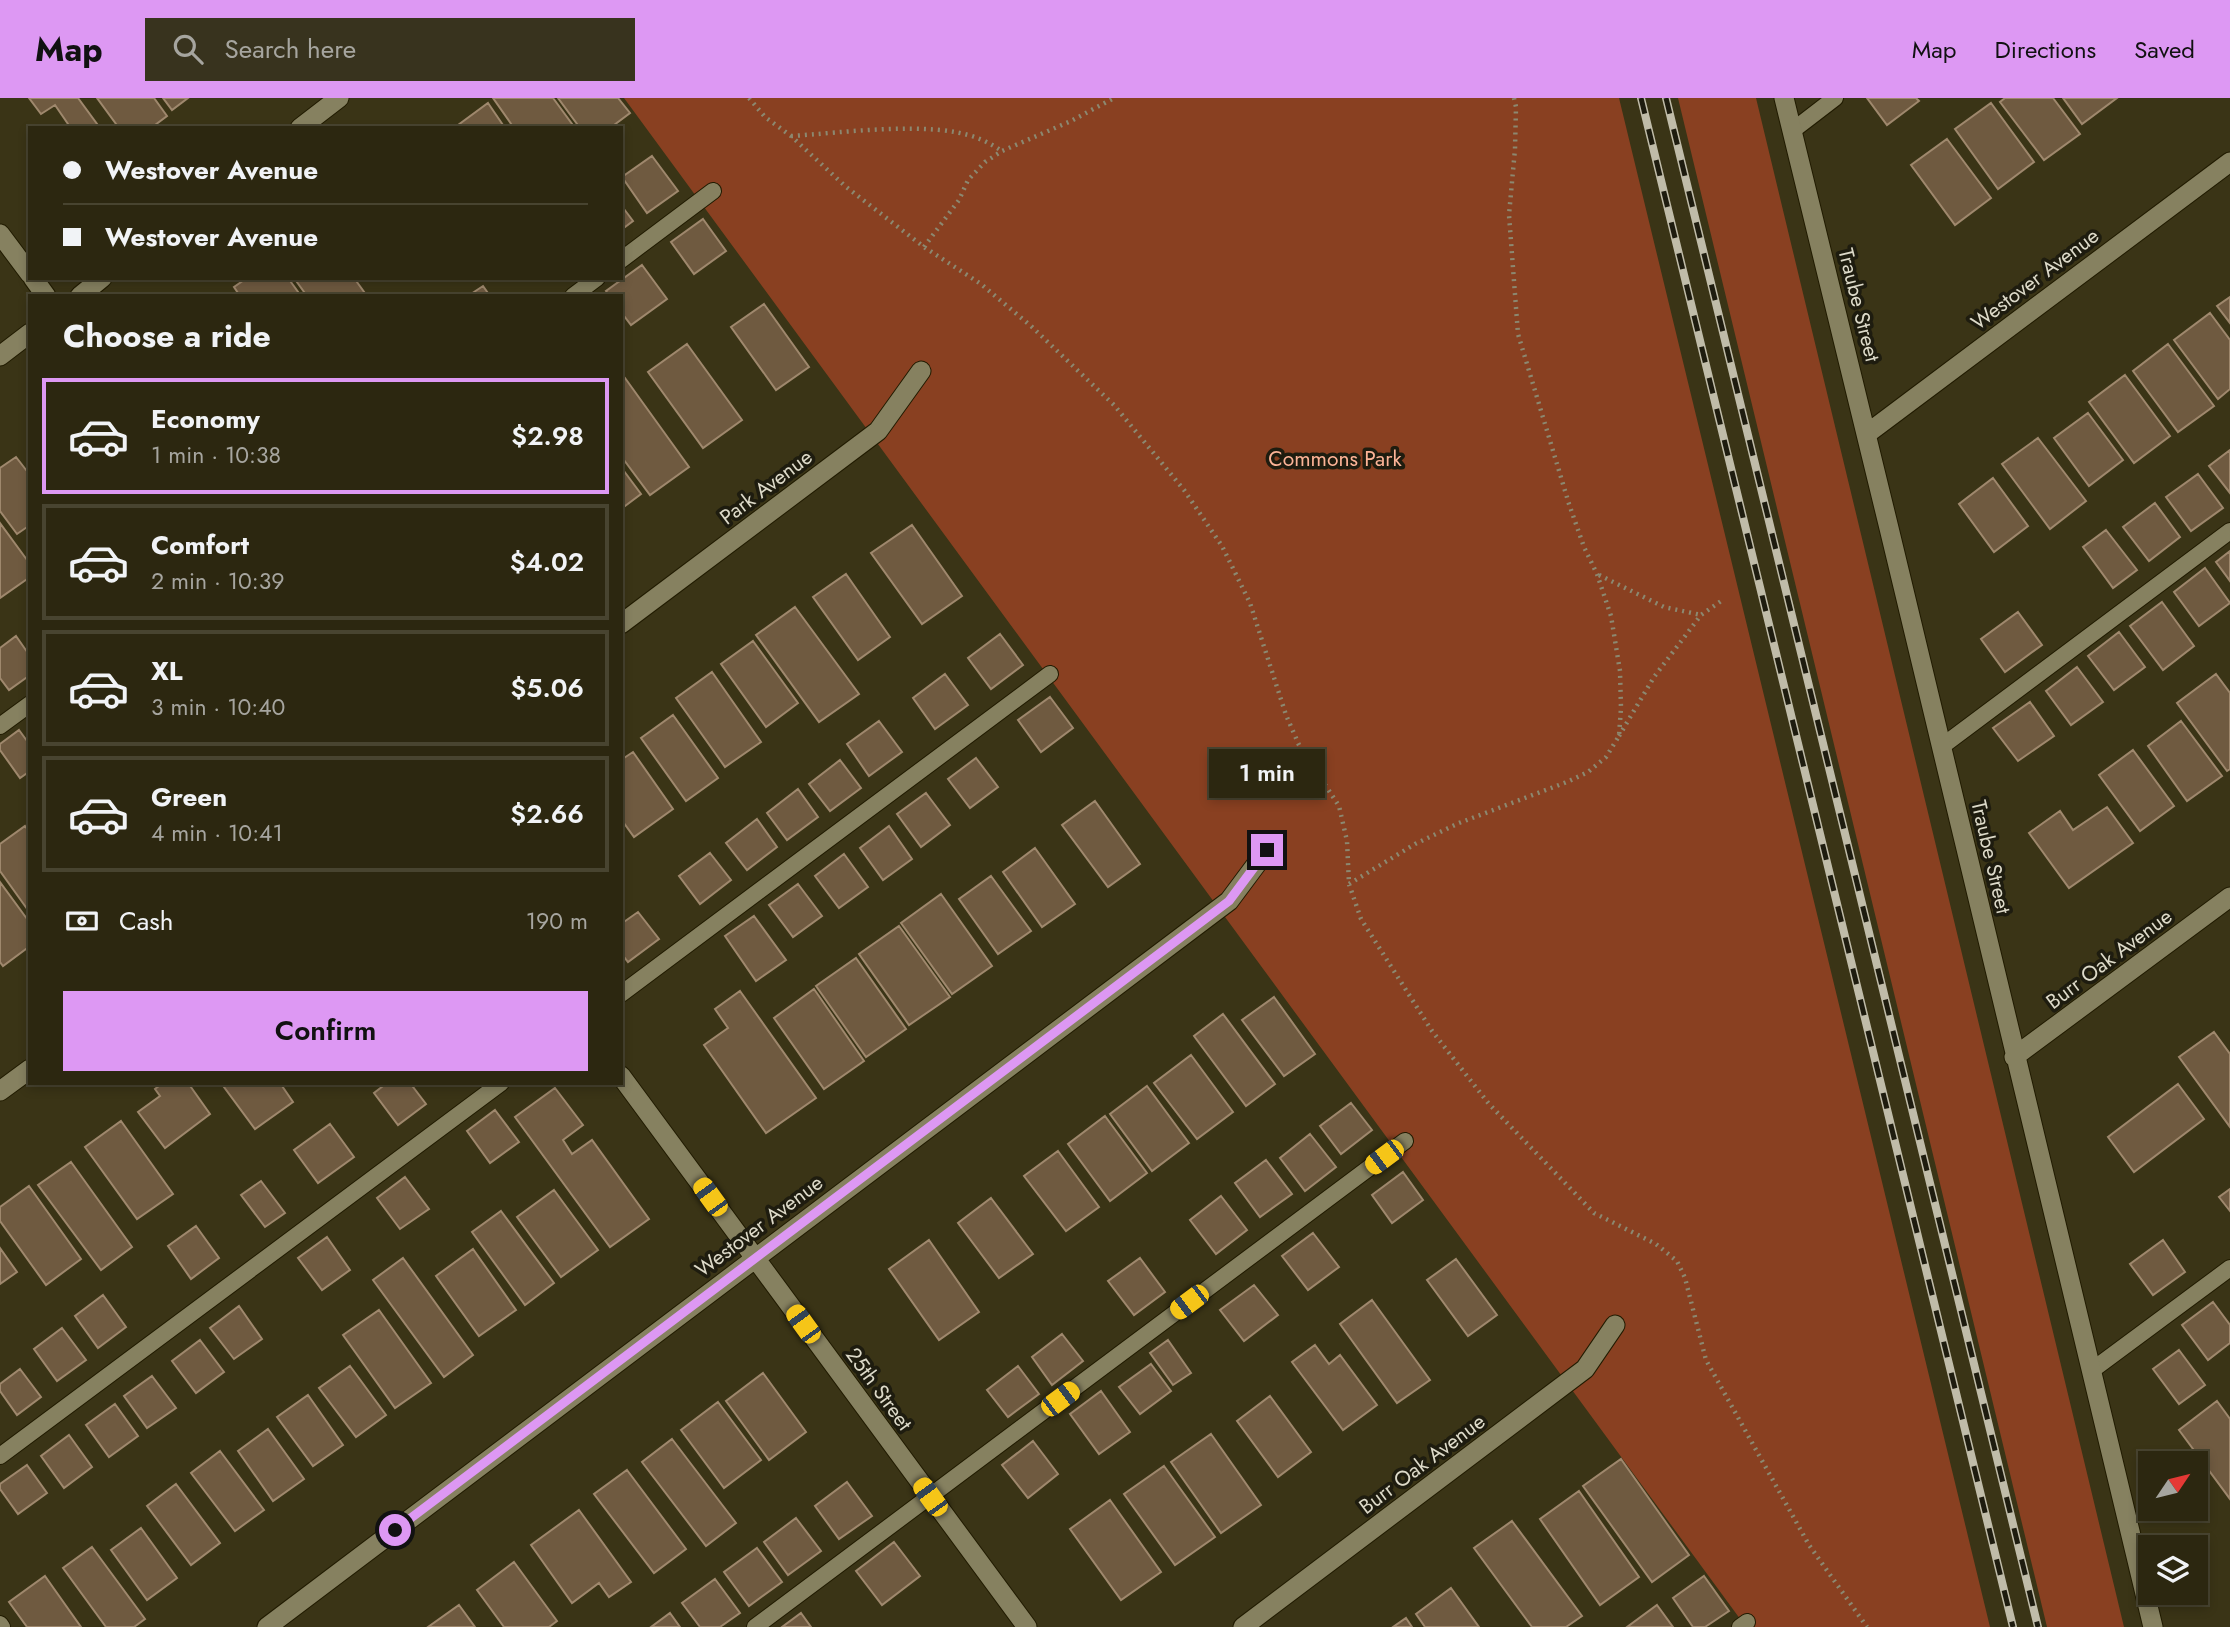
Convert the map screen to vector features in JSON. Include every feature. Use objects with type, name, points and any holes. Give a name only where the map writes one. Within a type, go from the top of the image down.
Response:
[{"type":"street","points":[[303,126],[339,98]]},
{"type":"street","name":"Traube Street","points":[[1784,98],[1868,433],[2014,1057],[2153,1627]]},
{"type":"street","name":"Westover Avenue","points":[[1868,433],[2230,162]]},
{"type":"street","points":[[0,234],[28,271]]},
{"type":"street","points":[[82,294],[100,280]]},
{"type":"street","points":[[0,356],[28,335]]},
{"type":"street","name":"Park Avenue","points":[[623,622],[878,431],[920,371]]},
{"type":"street","name":"Westover Avenue","points":[[267,1627],[1229,901],[1267,850]]},
{"type":"street","name":"Burr Oak Avenue","points":[[2014,1057],[2230,897]]},
{"type":"street","points":[[0,1091],[28,1070]]},
{"type":"street","name":"25th Street","points":[[623,1079],[1027,1627]]},
{"type":"street","name":"Burr Oak Avenue","points":[[1243,1627],[1585,1369],[1615,1325]]},
{"type":"lane","points":[[1792,131],[1835,98]]},
{"type":"lane","points":[[623,258],[713,191]]},
{"type":"lane","points":[[576,294],[594,280]]},
{"type":"lane","points":[[1941,747],[2230,531]]},
{"type":"lane","points":[[623,993],[1050,674]]},
{"type":"lane","points":[[0,726],[28,705]]},
{"type":"lane","points":[[0,1456],[498,1085]]},
{"type":"lane","points":[[755,1627],[1405,1141]]},
{"type":"lane","points":[[2091,1371],[2230,1268]]},
{"type":"path","points":[[750,98],[765,117],[791,136],[845,186],[924,247],[981,284],[1031,326],[1114,405],[1184,489],[1214,535],[1250,603],[1286,715],[1299,745],[1339,806],[1348,841],[1349,884],[1361,919],[1424,1020],[1489,1104],[1594,1213],[1656,1244],[1677,1261],[1685,1278],[1706,1360],[1809,1545],[1867,1627]]},
{"type":"path","points":[[924,247],[958,200],[968,180],[985,162],[1002,150],[1071,121],[1114,98]]},
{"type":"path","points":[[1514,98],[1515,149],[1508,215],[1518,334],[1569,503],[1611,616],[1620,671],[1619,736]]},
{"type":"path","points":[[791,136],[917,129],[976,137],[1002,150]]},
{"type":"path","points":[[1597,574],[1664,607],[1701,615]]},
{"type":"path","points":[[1349,884],[1415,844],[1460,822],[1588,772],[1606,757],[1654,677],[1701,615],[1724,599]]},
{"type":"green space","name":"Commons Park","points":[[624,98],[1619,98],[1990,1627],[1746,1627]]},
{"type":"green space","points":[[1678,98],[1756,98],[2124,1627],[2047,1627]]},
{"type":"building","points":[[29,98],[78,98],[99,126],[65,126],[68,124],[55,105],[41,114]]},
{"type":"building","points":[[97,98],[154,98],[167,116],[154,126],[118,126]]},
{"type":"building","points":[[163,98],[188,98],[172,110]]},
{"type":"building","points":[[493,98],[553,98],[574,126],[513,126]]},
{"type":"building","points":[[558,98],[618,98],[630,113],[613,126],[579,126]]},
{"type":"building","points":[[1867,98],[1916,98],[1919,101],[1887,125]]},
{"type":"building","points":[[2005,98],[2053,98],[2080,134],[2044,160],[2000,102]]},
{"type":"building","points":[[2063,98],[2117,98],[2082,124]]},
{"type":"building","points":[[488,103],[504,126],[457,126]]},
{"type":"building","points":[[1991,103],[2034,162],[1998,189],[1955,129]]},
{"type":"building","points":[[1947,139],[1991,198],[1955,225],[1911,165]]},
{"type":"building","points":[[652,156],[678,191],[647,213],[623,176]]},
{"type":"building","points":[[623,208],[633,221],[623,228]]},
{"type":"building","points":[[703,219],[726,251],[694,274],[671,242]]},
{"type":"building","points":[[642,265],[667,299],[631,325],[623,315],[623,294],[608,294],[606,291]]},
{"type":"building","points":[[244,280],[289,280],[300,294],[239,294],[234,287]]},
{"type":"building","points":[[295,280],[355,280],[366,294],[306,294]]},
{"type":"building","points":[[483,286],[489,294],[471,294]]},
{"type":"building","points":[[2230,297],[2230,323],[2217,306]]},
{"type":"building","points":[[764,304],[809,367],[776,390],[731,327]]},
{"type":"building","points":[[2210,313],[2230,340],[2230,389],[2218,399],[2174,340]]},
{"type":"building","points":[[687,344],[742,420],[703,448],[648,372]]},
{"type":"building","points":[[2168,344],[2214,406],[2178,432],[2133,371]]},
{"type":"building","points":[[2125,375],[2170,436],[2134,463],[2089,402]]},
{"type":"building","points":[[625,378],[689,467],[650,495],[623,459]]},
{"type":"building","points":[[2088,413],[2123,460],[2089,486],[2054,438]]},
{"type":"building","points":[[2038,438],[2086,501],[2050,529],[2002,464]]},
{"type":"building","points":[[2230,450],[2230,493],[2209,466]]},
{"type":"building","points":[[16,457],[28,472],[28,526],[17,534],[0,511],[0,468]]},
{"type":"building","points":[[623,470],[641,494],[623,508]]},
{"type":"building","points":[[2198,474],[2223,508],[2191,531],[2166,497]]},
{"type":"building","points":[[1993,478],[2028,526],[1994,552],[1959,504]]},
{"type":"building","points":[[2155,503],[2180,537],[2149,561],[2123,527]]},
{"type":"building","points":[[0,523],[28,561],[28,578],[0,598]]},
{"type":"building","points":[[912,525],[962,596],[922,624],[871,553]]},
{"type":"building","points":[[2106,530],[2137,570],[2113,588],[2083,547]]},
{"type":"building","points":[[2230,551],[2230,581],[2216,562]]},
{"type":"building","points":[[2205,568],[2230,603],[2199,626],[2174,592]]},
{"type":"building","points":[[846,574],[890,637],[858,660],[813,597]]},
{"type":"building","points":[[2162,602],[2194,646],[2163,670],[2130,626]]},
{"type":"building","points":[[795,607],[859,694],[819,722],[756,635]]},
{"type":"building","points":[[2018,612],[2042,645],[2005,672],[1981,639]]},
{"type":"building","points":[[2119,632],[2145,667],[2114,690],[2088,656]]},
{"type":"building","points":[[1000,634],[1023,665],[991,689],[968,658]]},
{"type":"building","points":[[16,636],[28,653],[28,676],[9,690],[0,678],[0,648]]},
{"type":"building","points":[[753,641],[798,703],[766,727],[721,664]]},
{"type":"building","points":[[2077,667],[2103,702],[2071,725],[2046,691]]},
{"type":"building","points":[[712,672],[761,742],[725,767],[676,698]]},
{"type":"building","points":[[945,674],[968,705],[935,729],[913,698]]},
{"type":"building","points":[[2216,674],[2230,693],[2230,769],[2227,771],[2177,703]]},
{"type":"building","points":[[1050,697],[1073,728],[1041,752],[1018,720]]},
{"type":"building","points":[[2030,702],[2054,736],[2018,761],[1993,728]]},
{"type":"building","points":[[673,715],[718,778],[686,801],[641,738]]},
{"type":"building","points":[[879,721],[902,752],[869,776],[847,744]]},
{"type":"building","points":[[2181,721],[2222,776],[2187,801],[2148,746]]},
{"type":"building","points":[[19,730],[28,742],[28,772],[20,778],[0,750],[0,744]]},
{"type":"building","points":[[2133,750],[2174,806],[2140,831],[2099,775]]},
{"type":"building","points":[[633,752],[673,809],[634,837],[623,822],[623,759]]},
{"type":"building","points":[[976,758],[998,787],[970,808],[948,779]]},
{"type":"building","points":[[840,760],[861,788],[830,811],[809,784]]},
{"type":"building","points":[[798,789],[818,817],[787,840],[767,813]]},
{"type":"building","points":[[926,793],[950,825],[921,847],[897,814]]},
{"type":"building","points":[[1095,801],[1140,864],[1108,887],[1062,825]]},
{"type":"building","points":[[2107,807],[2133,843],[2069,888],[2029,833],[2060,811],[2073,830]]},
{"type":"building","points":[[757,819],[777,847],[747,870],[726,843]]},
{"type":"building","points":[[25,826],[28,830],[28,910],[0,871],[0,844]]},
{"type":"building","points":[[889,826],[912,859],[883,880],[860,848]]},
{"type":"building","points":[[1035,848],[1075,904],[1042,927],[1003,872]]},
{"type":"building","points":[[710,853],[731,880],[700,904],[679,876]]},
{"type":"building","points":[[844,854],[868,887],[839,908],[815,876]]},
{"type":"building","points":[[991,876],[1031,931],[998,954],[959,899]]},
{"type":"building","points":[[0,882],[28,920],[28,947],[3,966],[0,962]]},
{"type":"building","points":[[798,884],[822,916],[793,937],[769,905]]},
{"type":"building","points":[[941,894],[992,966],[952,994],[901,923]]},
{"type":"building","points":[[638,912],[659,939],[628,962],[623,956],[623,923]]},
{"type":"building","points":[[754,916],[786,960],[756,981],[725,936]]},
{"type":"building","points":[[899,926],[950,997],[909,1025],[859,954]]},
{"type":"building","points":[[856,958],[906,1029],[866,1057],[816,986]]},
{"type":"building","points":[[814,989],[864,1061],[824,1089],[774,1018]]},
{"type":"building","points":[[740,991],[816,1098],[766,1133],[704,1045],[728,1028],[715,1009]]},
{"type":"building","points":[[1274,997],[1315,1054],[1284,1076],[1242,1020]]},
{"type":"building","points":[[1223,1014],[1275,1084],[1246,1106],[1194,1036]]},
{"type":"building","points":[[2214,1032],[2230,1054],[2230,1127],[2179,1057]]},
{"type":"building","points":[[1191,1055],[1233,1112],[1197,1139],[1154,1083]]},
{"type":"building","points":[[2178,1084],[2204,1119],[2134,1172],[2108,1137]]},
{"type":"building","points":[[160,1085],[189,1085],[210,1114],[165,1148],[138,1112],[160,1096],[155,1089]]},
{"type":"building","points":[[222,1085],[281,1085],[293,1102],[255,1129]]},
{"type":"building","points":[[384,1085],[412,1085],[426,1104],[398,1125],[374,1093]]},
{"type":"building","points":[[1147,1086],[1189,1143],[1152,1171],[1110,1114]]},
{"type":"building","points":[[555,1088],[583,1125],[563,1140],[572,1154],[592,1140],[649,1219],[610,1247],[515,1117]]},
{"type":"building","points":[[1351,1103],[1372,1130],[1341,1154],[1320,1126]]},
{"type":"building","points":[[495,1110],[519,1142],[490,1163],[467,1131]]},
{"type":"building","points":[[1105,1116],[1147,1173],[1110,1201],[1068,1144]]},
{"type":"building","points":[[121,1121],[173,1194],[137,1219],[85,1147]]},
{"type":"building","points":[[330,1124],[354,1157],[318,1183],[294,1150]]},
{"type":"building","points":[[1310,1134],[1336,1167],[1305,1191],[1280,1158]]},
{"type":"building","points":[[1058,1151],[1099,1207],[1066,1231],[1024,1176]]},
{"type":"building","points":[[1266,1160],[1292,1194],[1260,1217],[1235,1183]]},
{"type":"building","points":[[71,1162],[132,1247],[101,1270],[38,1185]]},
{"type":"building","points":[[1403,1172],[1423,1200],[1392,1223],[1372,1195]]},
{"type":"building","points":[[405,1177],[429,1209],[400,1229],[377,1198]]},
{"type":"building","points":[[261,1181],[285,1213],[265,1227],[241,1195]]},
{"type":"building","points":[[29,1186],[81,1259],[46,1285],[0,1221],[0,1207]]},
{"type":"building","points":[[2230,1189],[2230,1211],[2219,1197]]},
{"type":"building","points":[[554,1190],[598,1250],[561,1277],[517,1217]]},
{"type":"building","points":[[1221,1196],[1247,1230],[1216,1254],[1190,1220]]},
{"type":"building","points":[[991,1198],[1033,1254],[999,1278],[958,1223]]},
{"type":"building","points":[[501,1211],[554,1283],[525,1305],[472,1232]]},
{"type":"building","points":[[196,1226],[219,1258],[191,1279],[168,1246]]},
{"type":"building","points":[[1313,1233],[1339,1267],[1308,1290],[1282,1256]]},
{"type":"building","points":[[327,1237],[350,1270],[322,1290],[298,1258]]},
{"type":"building","points":[[929,1240],[979,1312],[939,1340],[889,1269]]},
{"type":"building","points":[[2163,1240],[2185,1272],[2153,1295],[2130,1264]]},
{"type":"building","points":[[0,1248],[17,1272],[0,1284]]},
{"type":"building","points":[[473,1249],[516,1310],[479,1336],[436,1276]]},
{"type":"building","points":[[403,1258],[473,1355],[444,1377],[373,1280]]},
{"type":"building","points":[[1140,1258],[1165,1292],[1134,1315],[1108,1281]]},
{"type":"building","points":[[1456,1259],[1497,1315],[1468,1336],[1427,1280]]},
{"type":"building","points":[[1254,1285],[1278,1315],[1244,1341],[1220,1310]]},
{"type":"building","points":[[103,1295],[126,1327],[98,1348],[75,1316]]},
{"type":"building","points":[[1372,1300],[1430,1380],[1397,1403],[1340,1324]]},
{"type":"building","points":[[2213,1302],[2230,1325],[2230,1343],[2208,1360],[2182,1325]]},
{"type":"building","points":[[239,1306],[262,1339],[234,1359],[210,1328]]},
{"type":"building","points":[[379,1310],[431,1383],[395,1408],[343,1335]]},
{"type":"building","points":[[62,1328],[86,1360],[57,1381],[34,1349]]},
{"type":"building","points":[[1062,1334],[1083,1361],[1052,1385],[1032,1357]]},
{"type":"building","points":[[200,1340],[224,1372],[196,1393],[172,1361]]},
{"type":"building","points":[[1168,1340],[1191,1373],[1173,1385],[1150,1353]]},
{"type":"building","points":[[1315,1345],[1329,1364],[1340,1355],[1377,1405],[1343,1430],[1292,1362]]},
{"type":"building","points":[[2179,1350],[2205,1385],[2179,1404],[2153,1369]]},
{"type":"building","points":[[1151,1364],[1171,1391],[1140,1414],[1119,1387]]},
{"type":"building","points":[[350,1366],[386,1415],[356,1437],[319,1388]]},
{"type":"building","points":[[1018,1366],[1039,1394],[1008,1417],[987,1390]]},
{"type":"building","points":[[20,1369],[41,1397],[17,1415],[0,1391],[0,1384]]},
{"type":"building","points":[[763,1373],[806,1432],[769,1460],[726,1401]]},
{"type":"building","points":[[152,1376],[176,1408],[147,1428],[124,1396]]},
{"type":"building","points":[[1101,1391],[1130,1432],[1099,1454],[1070,1414]]},
{"type":"building","points":[[308,1395],[343,1445],[313,1466],[277,1417]]},
{"type":"building","points":[[1270,1396],[1311,1452],[1278,1477],[1237,1421]]},
{"type":"building","points":[[2217,1401],[2230,1419],[2230,1499],[2208,1469],[2208,1451],[2195,1451],[2179,1430]]},
{"type":"building","points":[[718,1402],[761,1460],[724,1488],[681,1430]]},
{"type":"building","points":[[115,1404],[138,1436],[109,1457],[86,1425]]},
{"type":"building","points":[[268,1429],[304,1479],[273,1501],[238,1451]]},
{"type":"building","points":[[1211,1434],[1261,1505],[1221,1533],[1171,1462]]},
{"type":"building","points":[[69,1435],[92,1467],[64,1488],[41,1456]]},
{"type":"building","points":[[672,1439],[736,1523],[706,1546],[642,1462]]},
{"type":"building","points":[[1033,1441],[1058,1474],[1028,1498],[1002,1465]]},
{"type":"building","points":[[220,1451],[264,1510],[235,1531],[191,1473]]},
{"type":"building","points":[[1621,1459],[1689,1555],[1652,1582],[1583,1486]]},
{"type":"building","points":[[27,1465],[47,1493],[18,1514],[0,1489],[0,1484]]},
{"type":"building","points":[[1164,1466],[1215,1537],[1175,1565],[1124,1494]]},
{"type":"building","points":[[627,1470],[686,1549],[654,1573],[594,1494]]},
{"type":"building","points":[[847,1482],[872,1516],[839,1539],[815,1506]]},
{"type":"building","points":[[176,1484],[220,1543],[191,1565],[147,1506]]},
{"type":"building","points":[[1579,1491],[1639,1577],[1600,1605],[1540,1519]]},
{"type":"building","points":[[1110,1500],[1161,1572],[1121,1600],[1070,1529]]},
{"type":"building","points":[[579,1510],[631,1582],[609,1597],[599,1583],[572,1603],[531,1545]]},
{"type":"building","points":[[796,1518],[821,1551],[788,1575],[764,1542]]},
{"type":"building","points":[[1512,1521],[1582,1616],[1566,1627],[1532,1627],[1474,1548]]},
{"type":"building","points":[[141,1528],[177,1578],[147,1600],[111,1550]]},
{"type":"building","points":[[894,1542],[920,1576],[882,1605],[856,1571]]},
{"type":"building","points":[[92,1547],[145,1619],[134,1627],[106,1627],[63,1568]]},
{"type":"building","points":[[757,1548],[782,1582],[749,1606],[724,1572]]},
{"type":"building","points":[[514,1562],[557,1621],[549,1627],[504,1627],[477,1590]]},
{"type":"building","points":[[45,1576],[81,1627],[27,1627],[9,1602]]},
{"type":"building","points":[[1704,1576],[1729,1611],[1705,1627],[1693,1627],[1673,1598]]},
{"type":"building","points":[[715,1579],[740,1613],[720,1627],[700,1627],[682,1603]]},
{"type":"building","points":[[1451,1588],[1479,1627],[1425,1627],[1416,1614]]},
{"type":"building","points":[[459,1605],[475,1627],[428,1627]]},
{"type":"building","points":[[1657,1605],[1673,1627],[1627,1627]]},
{"type":"building","points":[[670,1613],[680,1627],[651,1627]]},
{"type":"building","points":[[801,1613],[811,1627],[782,1627]]},
{"type":"building","points":[[1406,1618],[1412,1627],[1393,1627]]},
{"type":"railway","points":[[1641,98],[2013,1627]]},
{"type":"railway","points":[[1666,98],[2038,1627]]},
{"type":"route","points":[[395,1530],[1229,901],[1267,850]]}]
